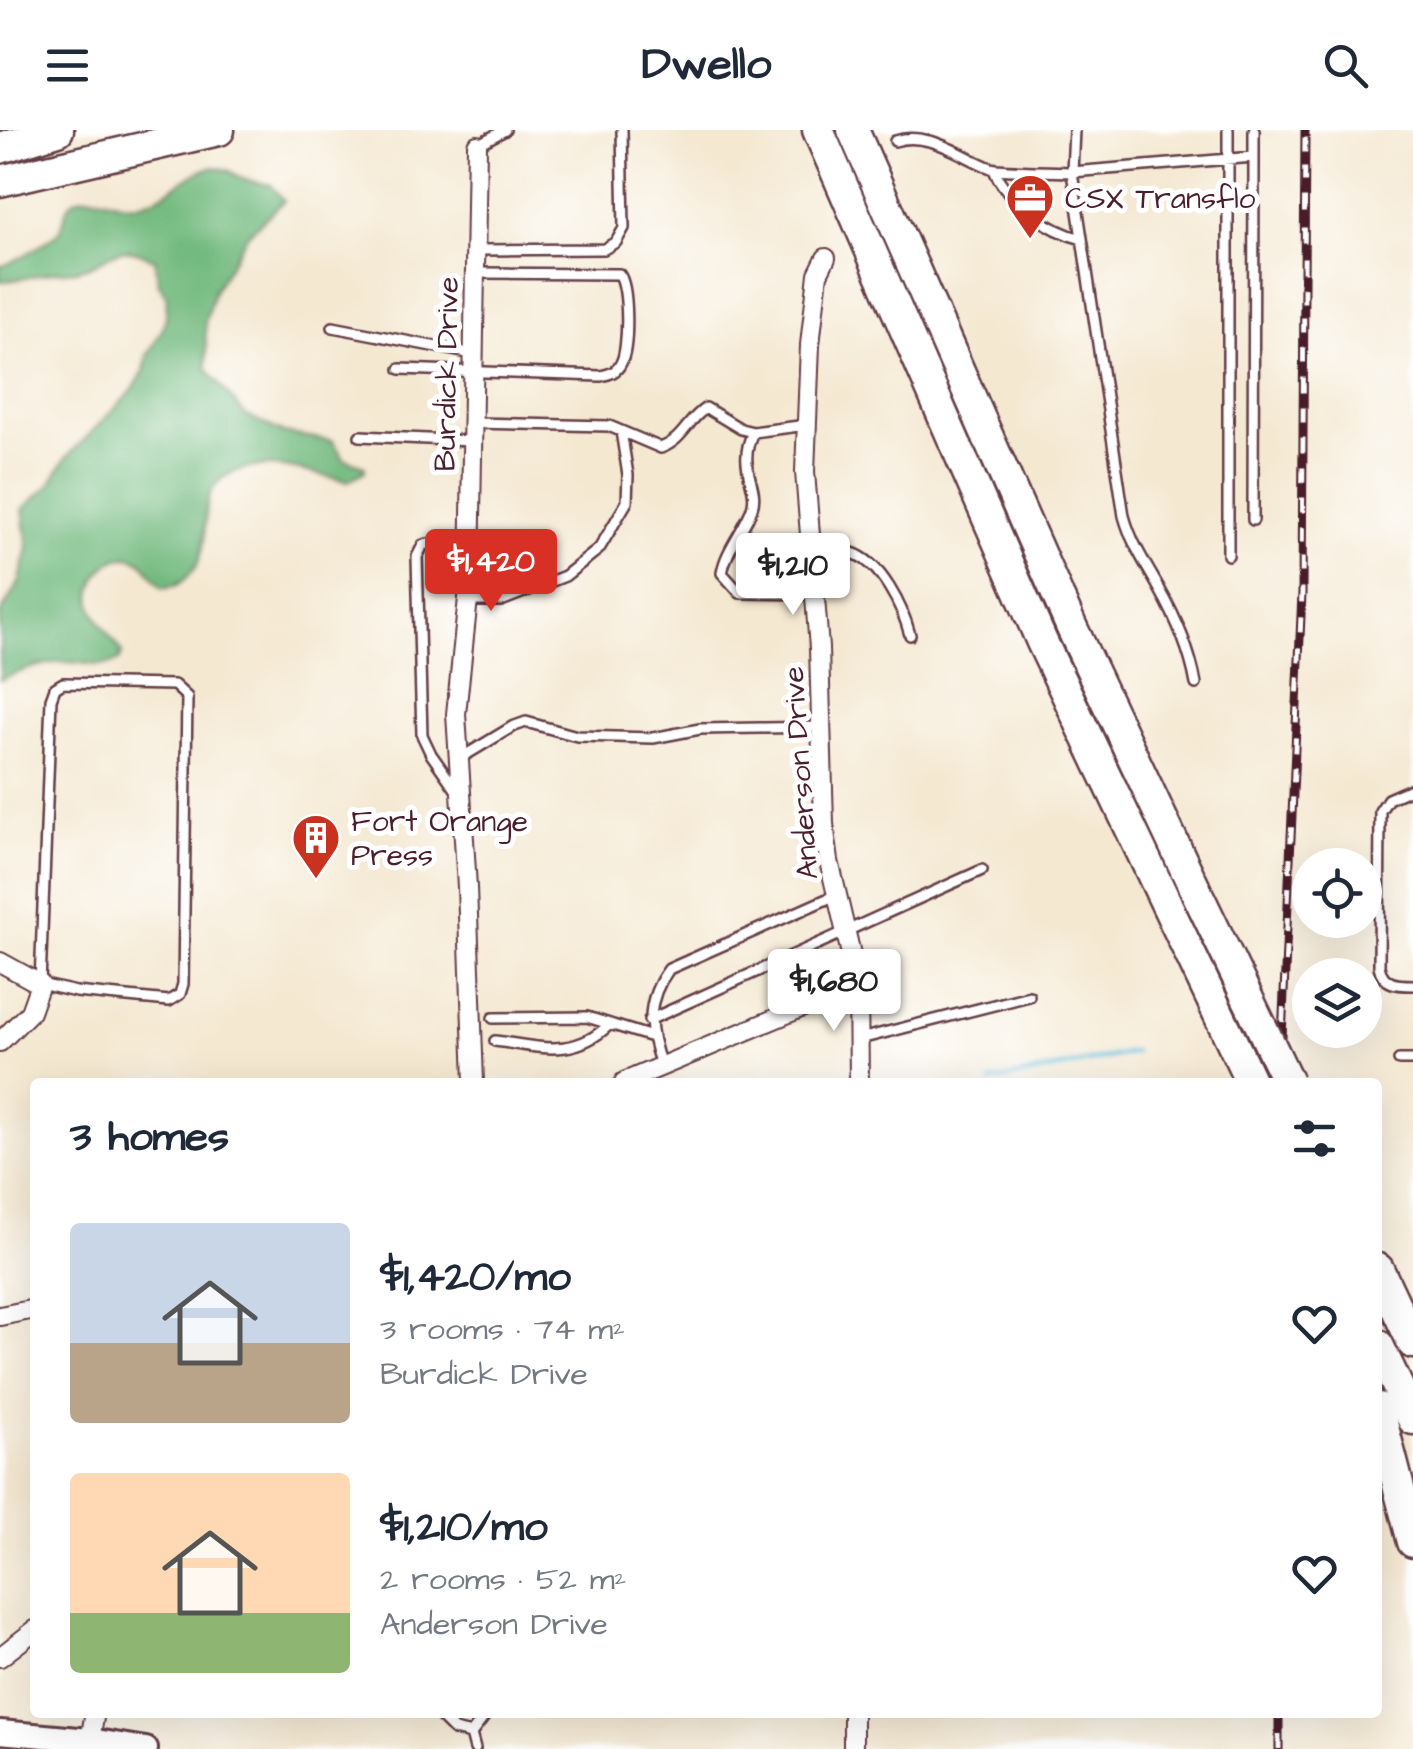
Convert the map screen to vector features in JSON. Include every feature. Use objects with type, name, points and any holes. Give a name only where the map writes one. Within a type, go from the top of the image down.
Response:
[{"type":"highway","points":[[0,138],[16,130]]},
{"type":"highway","points":[[0,148],[58,130]]},
{"type":"highway","points":[[0,179],[130,130]]},
{"type":"highway","points":[[0,179],[220,130]]},
{"type":"highway","points":[[798,130],[904,334]]},
{"type":"highway","points":[[818,130],[1042,642],[1249,1078]]},
{"type":"highway","points":[[854,130],[1065,612],[1286,1078]]},
{"type":"highway","points":[[1382,1275],[1413,1331]]},
{"type":"highway","points":[[1382,1277],[1413,1343]]},
{"type":"highway","points":[[1382,1353],[1413,1419]]},
{"type":"highway","points":[[1382,1423],[1413,1542]]},
{"type":"street","name":"Burdick Drive","points":[[474,1078],[456,697],[468,601],[471,535],[476,145]]},
{"type":"street","name":"Anderson Drive","points":[[826,258],[818,274],[815,296],[806,496],[815,594],[824,824],[836,895],[858,984],[858,1078]]},
{"type":"street","points":[[0,962],[40,984],[30,1012],[2,1037]]},
{"type":"street","points":[[635,1078],[858,984]]},
{"type":"street","points":[[0,1316],[30,1310]]},
{"type":"street","points":[[0,1657],[30,1634]]},
{"type":"street","points":[[88,1744],[94,1718]]},
{"type":"street","points":[[853,1718],[853,1749]]},
{"type":"street","points":[[0,1732],[146,1749]]},
{"type":"lane","points":[[476,145],[505,130]]},
{"type":"lane","points":[[475,250],[604,249],[616,242],[624,228],[622,130]]},
{"type":"lane","points":[[1074,130],[1072,172],[1124,516],[1172,612],[1189,653],[1196,684]]},
{"type":"lane","points":[[1228,130],[1228,555]]},
{"type":"lane","points":[[1253,520],[1254,130]]},
{"type":"lane","points":[[895,140],[914,131],[994,170],[1072,172],[1254,157]]},
{"type":"lane","points":[[994,170],[1002,188],[1060,234],[1082,239]]},
{"type":"lane","points":[[400,369],[601,376],[614,372],[624,356],[624,278],[614,271],[475,273]]},
{"type":"lane","points":[[333,327],[474,354]]},
{"type":"lane","points":[[360,436],[609,426],[662,448],[675,443],[706,408],[740,430],[807,425]]},
{"type":"lane","points":[[468,601],[502,601],[565,576],[600,549],[628,502],[621,431]]},
{"type":"lane","points":[[753,432],[745,459],[752,508],[728,552],[722,573],[740,593],[815,594]]},
{"type":"lane","points":[[461,796],[422,735],[417,557],[423,544],[471,535]]},
{"type":"lane","points":[[812,552],[844,550],[868,562],[906,618],[910,635]]},
{"type":"lane","points":[[70,682],[177,686],[186,694],[188,704],[180,994],[162,1002],[40,984],[52,693],[60,684],[70,682]]},
{"type":"lane","points":[[459,758],[526,722],[578,736],[636,738],[662,738],[700,729],[822,727]]},
{"type":"lane","points":[[1413,788],[1388,798],[1380,811],[1379,930],[1379,966],[1383,976],[1394,984],[1413,985]]},
{"type":"lane","points":[[649,1020],[982,870]]},
{"type":"lane","points":[[662,1068],[649,1020],[654,994],[669,968],[836,895]]},
{"type":"lane","points":[[858,1040],[1029,996]]},
{"type":"lane","points":[[493,1018],[588,1017],[652,1037]]},
{"type":"lane","points":[[495,1042],[548,1049],[573,1047],[593,1040],[610,1024]]},
{"type":"lane","points":[[1399,1060],[1413,1060]]},
{"type":"lane","points":[[442,1718],[454,1730],[472,1734]]},
{"type":"lane","points":[[475,1749],[472,1734],[484,1718]]},
{"type":"green space","points":[[213,167],[271,185],[284,201],[248,234],[214,291],[205,322],[207,369],[245,415],[284,433],[333,441],[344,459],[364,466],[365,471],[348,481],[274,466],[227,475],[208,499],[199,561],[183,581],[162,587],[141,562],[122,557],[98,575],[92,605],[122,653],[119,661],[99,665],[55,663],[0,680],[0,614],[19,583],[28,548],[23,509],[49,486],[66,458],[132,391],[162,330],[167,297],[158,282],[155,260],[130,251],[115,253],[80,269],[12,280],[0,281],[0,266],[55,235],[69,205],[77,199],[92,196],[137,204]]},
{"type":"waterway","points":[[1010,1078],[1134,1052]]},
{"type":"railway","points":[[1280,1078],[1302,593],[1305,130]]},
{"type":"railway","points":[[1279,1718],[1279,1749]]},
{"type":"place","name":"CSX Transflo","points":[[1030,240]]},
{"type":"place","name":"Fort Orange Press","points":[[316,880]]}]
